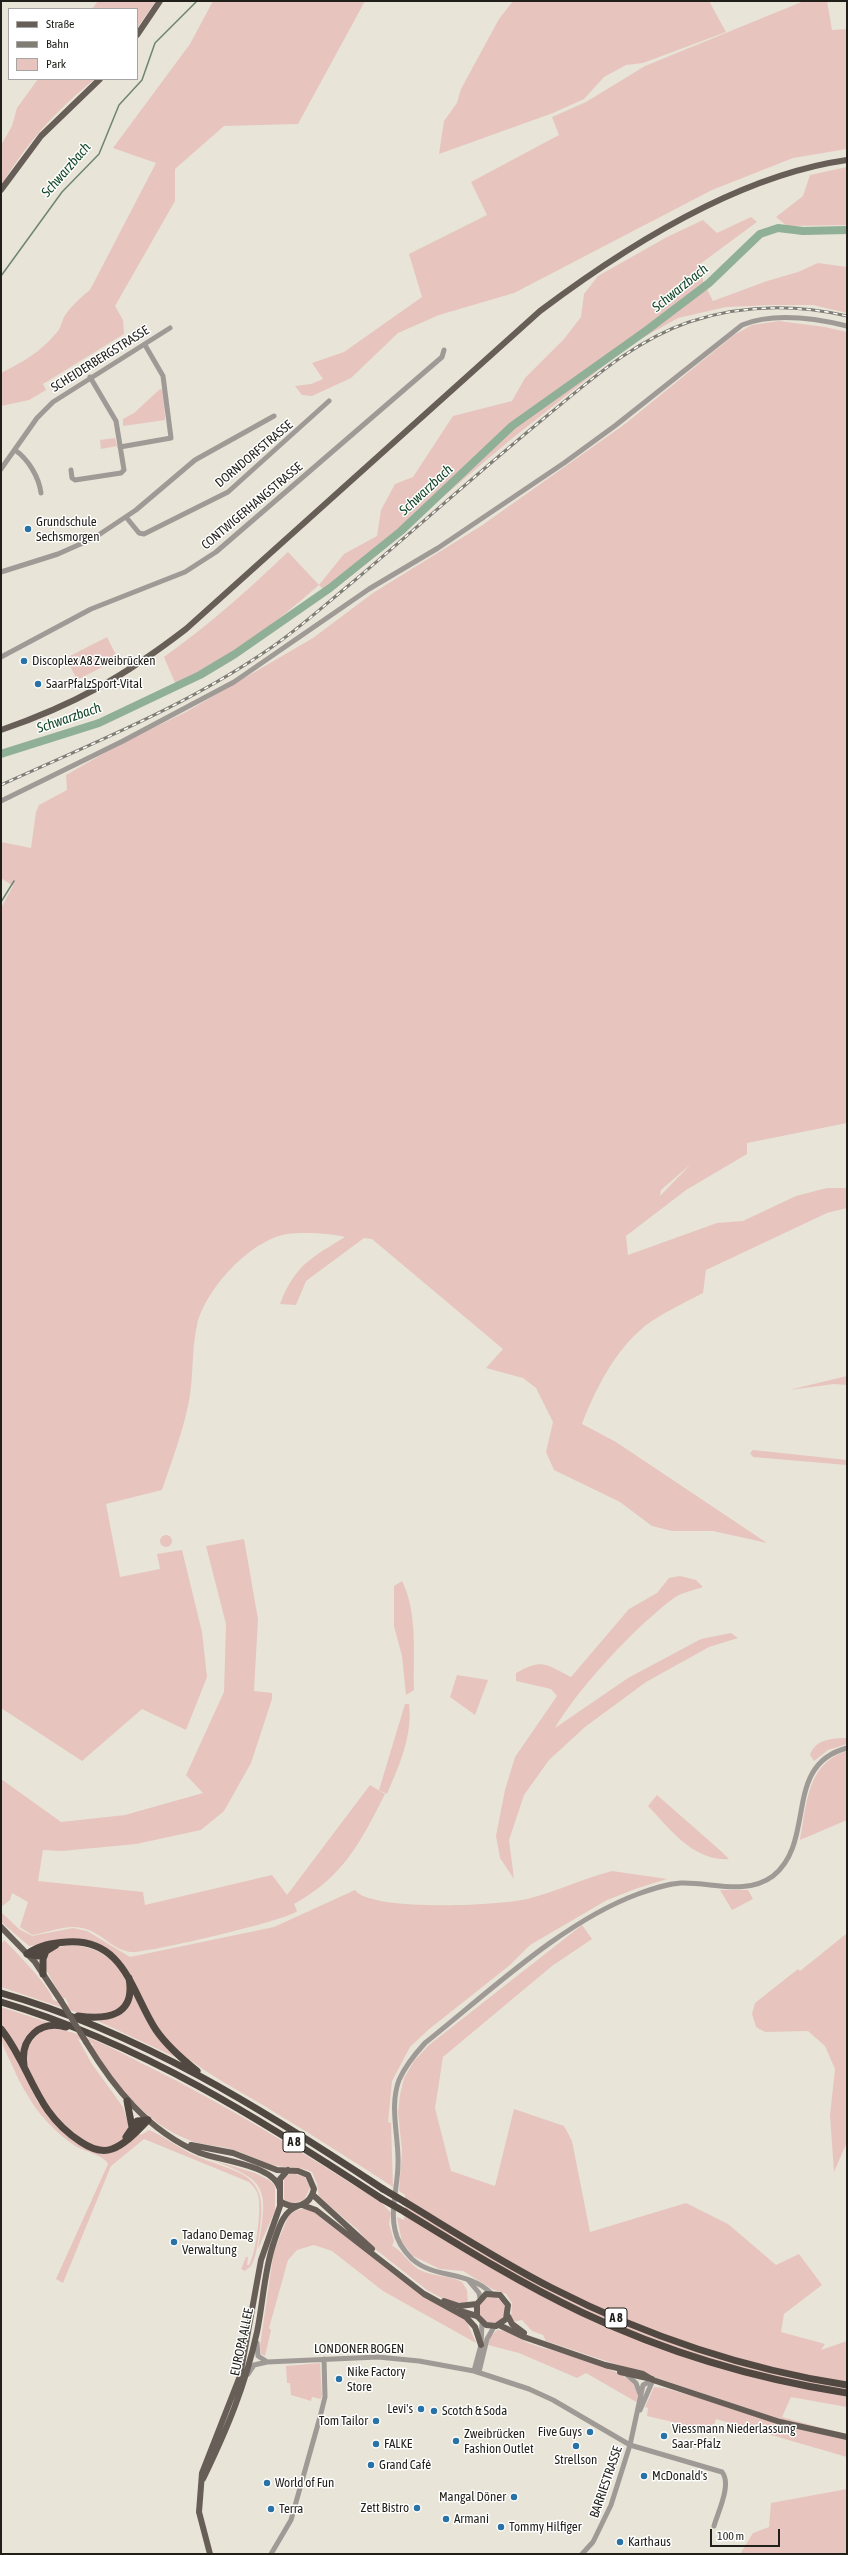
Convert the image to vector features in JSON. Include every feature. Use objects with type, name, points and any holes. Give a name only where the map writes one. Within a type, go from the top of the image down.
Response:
[{"type":"highway","points":[[27,1954],[38,1956],[46,1950],[63,1942]]},
{"type":"highway","points":[[27,1954],[44,1945],[63,1942],[80,1942],[96,1947],[117,1961],[128,1976],[162,2038],[179,2057],[209,2082]]},
{"type":"highway","points":[[43,1974],[43,1959],[46,1950]]},
{"type":"highway","points":[[62,2013],[98,2019],[116,2014],[128,2000],[128,1976]]},
{"type":"highway","name":"A 8","points":[[1,1993],[62,2013],[110,2032],[209,2082],[517,2269],[624,2321],[725,2357],[793,2375],[847,2385]]},
{"type":"highway","name":"A 8","points":[[1,2002],[94,2035],[203,2088],[313,2154],[382,2199],[483,2260],[548,2296],[627,2332],[729,2367],[791,2383],[847,2393]]},
{"type":"highway","points":[[26,2071],[25,2045],[29,2038],[38,2029],[54,2026],[94,2035]]},
{"type":"highway","points":[[1,2029],[26,2071],[46,2110],[76,2139],[100,2150],[112,2149],[123,2142],[148,2120]]},
{"type":"highway","points":[[127,2101],[132,2127]]},
{"type":"highway","points":[[123,2142],[132,2127],[139,2120],[148,2120]]},
{"type":"main road","points":[[138,34],[160,1]]},
{"type":"main road","points":[[1,190],[41,136],[99,80]]},
{"type":"main road","points":[[1,730],[43,715],[90,694],[148,659],[186,629],[534,316],[593,271],[731,196],[784,175],[847,160]]},
{"type":"main road","points":[[1,1927],[27,1954],[43,1974],[106,2074],[127,2101],[148,2120],[182,2142],[203,2154],[230,2160],[260,2172],[274,2179],[279,2188]]},
{"type":"main road","points":[[182,2142],[229,2152],[277,2170],[298,2170],[308,2175],[313,2184],[313,2195],[374,2252],[437,2298],[459,2306],[478,2301],[491,2293],[498,2294],[506,2300],[509,2308],[508,2316],[512,2324],[532,2339]]},
{"type":"main road","points":[[288,2170],[280,2179],[280,2201],[288,2206],[300,2206],[316,2210],[424,2294],[470,2321],[481,2345]]},
{"type":"main road","points":[[300,2206],[313,2195]]},
{"type":"main road","name":"EUROPA ALLEE","points":[[210,2554],[199,2512],[200,2484],[204,2464],[238,2383],[261,2260],[279,2209],[280,2201]]},
{"type":"main road","name":"EUROPA ALLEE","points":[[200,2484],[245,2384],[257,2331],[272,2248],[286,2215],[290,2209],[300,2206]]},
{"type":"main road","points":[[476,2316],[478,2301]]},
{"type":"main road","points":[[450,2308],[476,2316],[482,2323],[496,2326],[625,2373],[653,2380],[773,2420],[847,2437]]},
{"type":"main road","points":[[496,2326],[508,2316]]},
{"type":"main road","points":[[605,2365],[644,2374],[653,2380]]},
{"type":"street","points":[[1,801],[71,767],[234,682],[369,588],[438,548],[616,425],[742,325],[759,320],[779,318],[816,320],[847,326]]},
{"type":"street","name":"SCHEIDERBERGSTRASSE","points":[[1,468],[40,414],[60,396],[145,345],[170,328]]},
{"type":"street","points":[[120,447],[171,438],[163,376],[145,345]]},
{"type":"street","name":"CONTWIGERHANGSTRASSE","points":[[1,657],[91,609],[185,572],[216,552],[442,357],[444,350]]},
{"type":"street","points":[[71,470],[72,478],[75,480],[122,473],[124,470],[116,421],[90,377]]},
{"type":"street","name":"DORNDORFSTRASSE","points":[[126,517],[139,533],[144,534],[221,497],[288,441],[329,401]]},
{"type":"street","points":[[1,572],[72,548],[126,517],[195,460],[274,416]]},
{"type":"street","points":[[15,450],[24,458],[34,473],[41,493]]},
{"type":"street","points":[[491,2293],[474,2281],[425,2268],[416,2262],[401,2245],[395,2230],[398,2164],[395,2096],[400,2080],[411,2059],[425,2043],[544,1949],[587,1919],[610,1906],[652,1889],[674,1884],[744,1887],[760,1883],[772,1876],[785,1864],[794,1850],[803,1798],[811,1774],[824,1759],[847,1748]]},
{"type":"street","points":[[459,2276],[476,2287],[478,2301]]},
{"type":"street","points":[[476,2372],[481,2345],[482,2323]]},
{"type":"street","points":[[476,2372],[486,2339],[496,2326]]},
{"type":"street","points":[[257,2331],[257,2355],[267,2362]]},
{"type":"street","name":"LONDONER BOGEN","points":[[245,2384],[253,2366],[267,2362],[324,2359],[393,2358],[476,2372],[553,2400],[630,2445],[722,2472],[725,2476],[725,2486],[714,2526]]},
{"type":"street","points":[[272,2554],[291,2520],[325,2397],[324,2359]]},
{"type":"street","points":[[625,2373],[636,2383],[641,2395]]},
{"type":"street","name":"BARRIESTRASSE","points":[[582,2554],[594,2542],[607,2516],[630,2445],[645,2382],[653,2380]]},
{"type":"street","name":"BARRIESTRASSE","points":[[639,2411],[653,2380]]},
{"type":"green space","points":[[98,1],[156,1],[138,27],[138,8],[93,8]]},
{"type":"green space","points":[[213,1],[365,1],[298,124],[224,126],[175,169],[175,201],[115,306],[123,320],[124,334],[43,384],[46,390],[29,400],[1,406],[1,373],[39,350],[52,338],[60,328],[64,317],[69,310],[90,290],[156,163],[113,148],[190,44]]},
{"type":"green space","points":[[513,1],[709,1],[726,32],[643,63],[626,65],[604,77],[584,99],[553,113],[439,154],[444,121],[457,103],[461,89],[499,19]]},
{"type":"green space","points":[[804,1],[827,1],[832,30],[847,29],[847,149],[793,158],[712,190],[514,293],[439,315],[398,333],[351,378],[312,396],[302,395],[295,386],[311,384],[323,379],[312,363],[344,352],[422,297],[409,254],[487,215],[471,182],[559,135],[552,117],[586,102],[645,66]]},
{"type":"green space","points":[[37,80],[94,80],[68,102],[43,128],[10,171],[1,186],[1,145],[12,126],[17,108]]},
{"type":"green space","points":[[847,167],[847,225],[787,226],[776,217],[803,196],[810,175]]},
{"type":"green space","points":[[751,217],[757,222],[700,264],[703,281],[713,301],[767,281],[798,272],[818,263],[847,267],[847,313],[813,305],[726,307],[678,318],[630,345],[509,441],[328,594],[319,585],[344,554],[377,536],[381,510],[395,484],[413,477],[453,416],[512,401],[525,378],[564,339],[581,317],[584,294],[598,276],[667,237],[703,220],[717,233]]},
{"type":"green space","points":[[779,321],[825,327],[847,332],[847,1123],[747,1143],[747,1154],[686,1190],[626,1236],[628,1255],[717,1223],[743,1221],[796,1196],[827,1188],[847,1188],[847,1208],[827,1213],[706,1270],[703,1293],[673,1308],[652,1321],[634,1336],[624,1347],[607,1371],[582,1424],[616,1442],[767,1543],[713,1531],[672,1531],[652,1526],[620,1502],[554,1470],[546,1452],[553,1422],[536,1388],[523,1378],[486,1368],[503,1349],[372,1239],[364,1238],[306,1281],[296,1305],[280,1304],[298,1271],[313,1257],[345,1237],[301,1233],[287,1234],[273,1238],[244,1256],[231,1269],[219,1282],[202,1311],[195,1335],[190,1396],[186,1417],[162,1490],[106,1504],[120,1577],[160,1569],[157,1554],[182,1550],[202,1632],[207,1677],[186,1730],[142,1709],[82,1761],[1,1708],[1,908],[13,886],[1,878],[1,842],[31,848],[36,812],[39,805],[67,790],[66,775],[122,743],[186,712],[313,638],[373,593],[481,526],[625,424],[734,335],[752,325]],"holes":[[[691,1164],[660,1196],[661,1190]]]},
{"type":"green space","points":[[160,389],[164,391],[165,420],[123,426],[123,419],[134,413]]},
{"type":"green space","points":[[115,438],[117,446],[101,449],[100,440]]},
{"type":"green space","points":[[288,552],[319,585],[251,640],[215,664],[176,685],[164,657],[228,607]]},
{"type":"green space","points":[[107,637],[118,659],[77,680],[66,658]]},
{"type":"green space","points":[[847,1376],[847,1385],[834,1384],[789,1390]]},
{"type":"green space","points":[[753,1450],[847,1460],[847,1465],[753,1457],[750,1453]]},
{"type":"green space","points":[[164,1535],[168,1535],[172,1541],[168,1547],[164,1547],[160,1543],[160,1539]]},
{"type":"green space","points":[[244,1539],[258,1619],[254,1691],[272,1693],[272,1699],[251,1763],[224,1811],[201,1830],[136,1844],[62,1851],[43,1850],[38,1881],[143,1892],[145,1905],[272,1875],[287,1895],[370,1785],[385,1794],[367,1828],[349,1857],[338,1870],[326,1882],[294,1904],[297,1911],[270,1921],[189,1942],[132,1952],[120,1949],[89,1930],[82,1928],[67,1927],[32,1935],[20,1927],[28,1902],[12,1893],[10,1900],[1,1907],[1,1779],[61,1822],[125,1815],[203,1793],[186,1775],[224,1692],[226,1624],[206,1546]]},
{"type":"green space","points":[[680,1576],[696,1580],[703,1587],[677,1596],[643,1624],[593,1676],[578,1694],[555,1728],[628,1678],[701,1639],[731,1633],[738,1638],[709,1647],[646,1682],[585,1727],[549,1760],[524,1795],[509,1840],[514,1879],[500,1858],[496,1836],[505,1790],[515,1757],[557,1696],[551,1689],[516,1681],[516,1673],[532,1665],[544,1664],[571,1677],[629,1609],[657,1593],[669,1578]]},
{"type":"green space","points":[[402,1581],[407,1593],[413,1621],[414,1635],[414,1690],[406,1695],[402,1656],[394,1626],[394,1586]]},
{"type":"green space","points":[[457,1675],[488,1680],[475,1715],[450,1697]]},
{"type":"green space","points":[[405,1704],[409,1704],[410,1716],[407,1739],[387,1794],[379,1790]]},
{"type":"green space","points":[[847,1738],[847,1744],[828,1750],[814,1761],[810,1755],[816,1746],[825,1740]]},
{"type":"green space","points":[[847,1751],[847,1820],[800,1840],[807,1800],[816,1776],[823,1765],[833,1757]]},
{"type":"green space","points":[[657,1795],[729,1859],[705,1855],[683,1842],[648,1806]]},
{"type":"green space","points":[[612,1871],[667,1879],[607,1900],[530,1945],[510,1965],[428,2030],[410,2047],[392,2081],[388,2122],[391,2123],[393,2187],[308,2133],[210,2074],[172,2046],[161,2034],[132,1979],[114,1954],[100,1945],[81,1939],[64,1940],[29,1946],[1,1922],[1,1912],[19,1929],[32,1936],[73,1928],[87,1931],[130,1957],[274,1927],[355,1890],[366,1897],[385,1902],[467,1905],[516,1901],[531,1898]]},
{"type":"green space","points":[[720,1890],[748,1890],[753,1899],[732,1910]]},
{"type":"green space","points":[[582,1925],[592,1939],[552,1966],[443,2057],[435,2108],[451,2171],[495,2186],[514,2109],[564,2126],[572,2141],[590,2232],[686,2203],[728,2224],[776,2265],[799,2254],[822,2285],[784,2314],[781,2332],[825,2344],[821,2350],[847,2341],[847,2407],[791,2397],[782,2417],[847,2435],[786,2421],[546,2341],[543,2335],[532,2331],[522,2320],[513,2322],[511,2318],[512,2303],[506,2294],[492,2289],[463,2271],[440,2269],[413,2256],[402,2242],[397,2217],[404,2220],[405,2195],[399,2191],[402,2151],[398,2112],[404,2078],[414,2061],[429,2045]]},
{"type":"green space","points":[[846,1934],[847,2142],[834,2172],[830,2115],[835,2069],[825,2046],[808,2031],[765,2032],[756,2027],[752,2014],[755,2003],[798,1969],[800,1971]]},
{"type":"green space","points":[[4,1940],[24,1960],[46,1986],[53,2000],[69,2005],[65,1998],[62,1998],[45,1968],[47,1954],[59,1947],[74,1946],[89,1948],[104,1954],[116,1964],[125,1975],[128,1988],[125,2002],[111,2015],[81,2014],[1,1987],[1,1945]]},
{"type":"green space","points":[[132,1990],[177,2058],[98,2021],[116,2016]]},
{"type":"green space","points":[[1,2007],[47,2022],[22,2054],[20,2054],[1,2025]]},
{"type":"green space","points":[[46,2028],[72,2033],[98,2042],[177,2081],[266,2131],[382,2203],[391,2213],[389,2224],[394,2241],[392,2246],[395,2247],[416,2268],[430,2274],[452,2278],[462,2282],[467,2290],[468,2304],[449,2302],[427,2290],[370,2245],[358,2230],[319,2197],[317,2184],[312,2172],[301,2168],[275,2165],[238,2151],[194,2142],[173,2133],[159,2124],[133,2101],[111,2075],[92,2047],[93,2044],[78,2039],[92,2064],[123,2107],[129,2126],[119,2143],[105,2147],[88,2142],[71,2130],[54,2113],[40,2094],[30,2076],[26,2061],[30,2040]]},
{"type":"green space","points":[[1,2031],[14,2051],[37,2101],[58,2127],[96,2153],[105,2154],[138,2132],[141,2135],[149,2130],[192,2154],[234,2170],[254,2183],[259,2194],[262,2208],[257,2248],[255,2258],[251,2266],[245,2271],[241,2269],[246,2257],[248,2257],[247,2265],[249,2265],[252,2259],[258,2230],[259,2201],[256,2190],[249,2182],[144,2139],[111,2166],[63,2283],[56,2279],[108,2164],[102,2158],[74,2145],[44,2119],[29,2098],[17,2075],[4,2048]]},
{"type":"green space","points":[[206,2158],[255,2173],[269,2180],[275,2186],[275,2211],[258,2249],[263,2211],[263,2198],[259,2188],[253,2180],[242,2173]]},
{"type":"green space","points":[[292,2173],[305,2177],[310,2188],[304,2200],[289,2204],[284,2199],[284,2177]]},
{"type":"green space","points":[[307,2208],[319,2214],[419,2293],[465,2318],[476,2343],[383,2291],[332,2251],[314,2245],[297,2250],[288,2260],[269,2328],[271,2330],[265,2356],[261,2354],[260,2346],[274,2250],[289,2215],[294,2211]]},
{"type":"green space","points":[[492,2297],[501,2301],[505,2310],[501,2319],[492,2323],[483,2319],[479,2310],[483,2301]]},
{"type":"green space","points":[[497,2330],[511,2334],[534,2345],[603,2366],[616,2372],[627,2378],[634,2385],[637,2391],[638,2403],[586,2373],[577,2378],[519,2353],[488,2345],[490,2337]]},
{"type":"green space","points":[[320,2363],[321,2399],[312,2397],[311,2401],[291,2395],[290,2383],[287,2383],[286,2366]]},
{"type":"green space","points":[[654,2387],[664,2388],[847,2439],[847,2457],[716,2419],[712,2431],[647,2416],[648,2408],[645,2407]]},
{"type":"green space","points":[[847,2489],[847,2554],[740,2554],[753,2533],[769,2527],[771,2503]]},
{"type":"waterway","name":"Schwarzbach","points":[[1,276],[62,192],[99,154],[119,105],[142,80],[155,43],[197,1]]},
{"type":"waterway","name":"Schwarzbach","points":[[1,754],[99,723],[200,675],[235,654],[330,588],[401,531],[512,426],[647,330],[709,283],[760,234],[778,228],[803,231],[847,230]]},
{"type":"waterway","points":[[1,902],[14,881]]},
{"type":"railway","points":[[1,785],[174,705],[208,687],[272,647],[304,623],[581,388],[614,362],[650,339],[689,322],[708,316],[748,309],[808,309],[847,316]]},
{"type":"place","name":"Grundschule Sechsmorgen","points":[[28,529]]},
{"type":"place","name":"Discoplex A8 Zweibrücken","points":[[24,661]]},
{"type":"place","name":"SaarPfalzSport-Vital","points":[[38,684]]},
{"type":"place","name":"Tadano Demag Verwaltung","points":[[174,2242]]},
{"type":"place","name":"Nike Factory Store","points":[[339,2379]]},
{"type":"place","name":"Levi's","points":[[421,2409]]},
{"type":"place","name":"Scotch & Soda","points":[[434,2411]]},
{"type":"place","name":"Tom Tailor","points":[[376,2421]]},
{"type":"place","name":"Five Guys","points":[[590,2432]]},
{"type":"place","name":"Viessmann Niederlassung Saar-Pfalz","points":[[664,2436]]},
{"type":"place","name":"Zweibrücken Fashion Outlet","points":[[456,2441]]},
{"type":"place","name":"FALKE","points":[[376,2444]]},
{"type":"place","name":"Strellson","points":[[576,2446]]},
{"type":"place","name":"Grand Café","points":[[371,2465]]},
{"type":"place","name":"McDonald's","points":[[644,2476]]},
{"type":"place","name":"World of Fun","points":[[267,2483]]},
{"type":"place","name":"Mangal Döner","points":[[514,2497]]},
{"type":"place","name":"Zett Bistro","points":[[417,2508]]},
{"type":"place","name":"Terra","points":[[271,2509]]},
{"type":"place","name":"Armani","points":[[446,2519]]},
{"type":"place","name":"Tommy Hilfiger","points":[[501,2527]]},
{"type":"place","name":"Karthaus","points":[[620,2542]]}]
